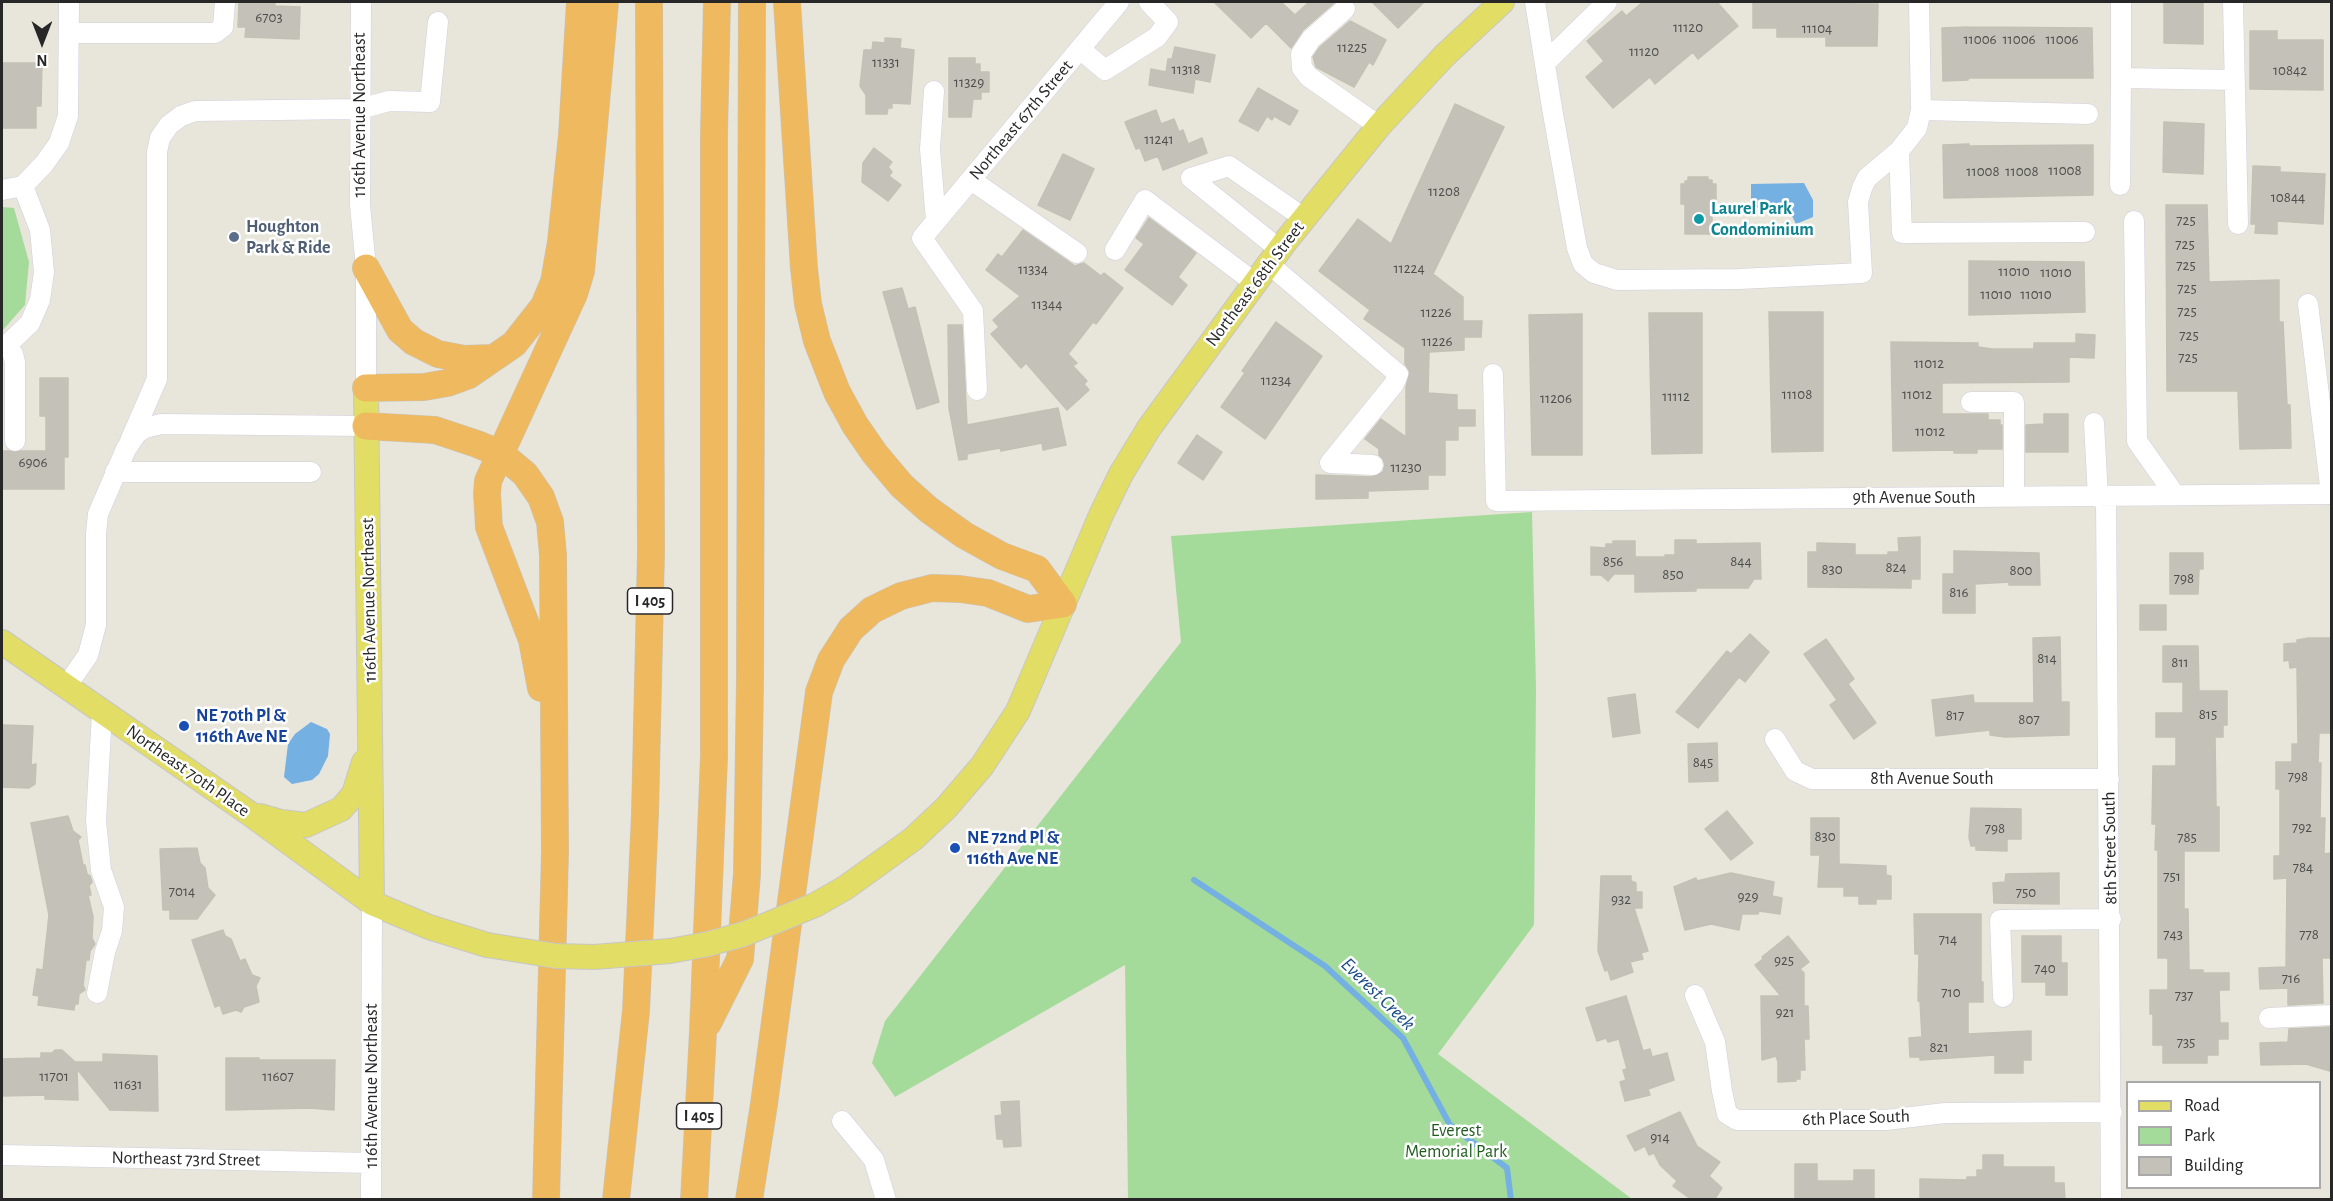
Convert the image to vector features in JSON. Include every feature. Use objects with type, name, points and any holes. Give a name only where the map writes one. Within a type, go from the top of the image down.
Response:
[{"type":"highway","points":[[366,388],[424,387],[447,383],[469,375],[514,344],[544,306],[554,282],[561,242],[572,135],[580,2]]},
{"type":"highway","points":[[554,771],[532,640],[489,527],[488,481],[574,294],[581,271],[605,2]]},
{"type":"highway","name":"I 405","points":[[616,1200],[636,1011],[645,814],[651,552],[649,2]]},
{"type":"highway","name":"I 405","points":[[694,1200],[704,1032],[714,757],[714,134],[717,2]]},
{"type":"highway","points":[[704,1032],[740,958],[747,874],[750,681],[752,2]]},
{"type":"highway","points":[[749,1200],[819,692],[831,660],[851,628],[872,610],[901,596],[932,588],[960,588],[988,593],[1028,609],[1063,604],[1037,570],[1002,556],[964,535],[929,510],[902,486],[875,454],[855,425],[837,392],[817,341],[806,286],[787,2]]},
{"type":"highway","points":[[366,268],[400,330],[414,342],[438,354],[464,359],[492,358]]},
{"type":"highway","points":[[366,426],[435,430],[501,454],[525,474],[541,497],[550,522],[553,555],[555,852],[546,1200]]},
{"type":"main road","name":"Northeast 68th Street","points":[[845,888],[919,834],[946,808],[982,766],[1018,711],[1101,515],[1149,428],[1274,257],[1379,126],[1444,56],[1502,2]]},
{"type":"main road","name":"116th Avenue Northeast","points":[[366,388],[372,903]]},
{"type":"main road","name":"Northeast 70th Place","points":[[2,642],[249,813],[372,903],[429,927],[487,945],[556,956],[594,957],[670,951],[744,934],[815,905],[845,888]]},
{"type":"main road","points":[[249,813],[280,822],[306,825],[344,808],[354,794],[370,746]]},
{"type":"street","points":[[2,190],[23,186],[44,164],[59,143],[68,116],[69,2]]},
{"type":"street","points":[[69,33],[215,33],[223,27],[225,2]]},
{"type":"street","name":"116th Avenue Northeast","points":[[361,2],[360,205],[366,268],[366,388]]},
{"type":"street","name":"Northeast 67th Street","points":[[977,390],[974,311],[922,238],[1119,2]]},
{"type":"street","points":[[1080,49],[1105,70],[1157,37],[1168,22],[1149,2]]},
{"type":"street","points":[[1535,2],[1577,248],[1582,264],[1594,273],[1617,280],[1739,279],[1862,273],[1858,202],[1862,188],[1867,178],[1899,151],[1917,128],[1921,110],[1919,2]]},
{"type":"street","points":[[1545,63],[1607,2]]},
{"type":"street","points":[[2120,185],[2121,2]]},
{"type":"street","points":[[2233,2],[2238,224]]},
{"type":"street","points":[[1345,9],[1311,39],[1301,54],[1302,69],[1379,126]]},
{"type":"street","points":[[66,687],[88,655],[94,633],[97,610],[97,524],[101,504],[157,379],[156,152],[160,138],[169,125],[181,116],[195,111],[360,109],[389,101],[430,102],[438,22]]},
{"type":"street","points":[[2121,78],[2235,80]]},
{"type":"street","points":[[934,91],[930,149],[936,221]]},
{"type":"street","points":[[1921,110],[2088,114]]},
{"type":"street","points":[[1899,151],[1902,233],[2085,232]]},
{"type":"street","points":[[1304,219],[1230,166],[1191,178],[1398,374],[1394,384],[1330,463],[1373,465]]},
{"type":"street","points":[[971,180],[1077,253]]},
{"type":"street","points":[[15,441],[15,362],[13,354],[4,346],[30,323],[40,300],[44,272],[39,230],[23,186]]},
{"type":"street","points":[[1115,250],[1145,200],[1255,283]]},
{"type":"street","points":[[2134,221],[2137,441],[2175,495]]},
{"type":"street","points":[[2308,304],[2331,494]]},
{"type":"street","name":"9th Avenue South","points":[[1493,374],[1496,501],[2331,494]]},
{"type":"street","points":[[1971,402],[2013,402],[2014,497]]},
{"type":"street","name":"8th Street South","points":[[2094,423],[2102,497],[2109,778],[2111,1200]]},
{"type":"street","points":[[130,441],[145,428],[161,424],[366,426]]},
{"type":"street","points":[[115,472],[311,472]]},
{"type":"street","points":[[98,993],[105,952],[112,931],[114,907],[101,870],[96,821],[102,712]]},
{"type":"street","name":"8th Avenue South","points":[[1775,739],[1795,771],[1812,778],[2109,778]]},
{"type":"street","name":"116th Avenue Northeast","points":[[371,1200],[372,903]]},
{"type":"street","points":[[2003,997],[2000,920],[2111,919]]},
{"type":"street","name":"6th Place South","points":[[1695,995],[1715,1042],[1727,1114],[1737,1120],[1886,1120],[1945,1113],[2112,1112]]},
{"type":"street","points":[[2269,1018],[2331,1015]]},
{"type":"street","points":[[842,1121],[874,1160],[886,1200]]},
{"type":"street","name":"Northeast 73rd Street","points":[[2,1155],[371,1163]]},
{"type":"green space","points":[[2,207],[14,208],[29,262],[25,305],[2,331]]},
{"type":"green space","name":"Everest Memorial Park","points":[[1532,512],[1536,688],[1534,925],[1438,1054],[1632,1199],[1128,1199],[1125,965],[895,1097],[872,1063],[885,1021],[1181,642],[1171,536]]},
{"type":"water","points":[[1804,183],[1813,200],[1813,217],[1796,224],[1788,208],[1756,208],[1750,211],[1747,207],[1751,203],[1751,184]]},
{"type":"water","points":[[311,722],[327,729],[330,734],[328,756],[319,774],[312,780],[292,784],[284,777],[288,744],[295,734]]},
{"type":"building","points":[[239,2],[275,2],[275,6],[300,7],[299,39],[245,37],[246,27],[238,27]]},
{"type":"building","points":[[1214,2],[1281,2],[1295,15],[1309,2],[1335,2],[1303,30],[1291,48],[1266,23],[1251,38]]},
{"type":"building","points":[[1372,2],[1424,2],[1398,28]]},
{"type":"building","points":[[1643,2],[1717,2],[1738,26],[1698,59],[1693,52],[1655,84],[1650,77],[1613,108],[1586,77],[1604,61],[1587,41],[1622,11],[1626,16]]},
{"type":"building","points":[[1753,2],[1878,4],[1877,46],[1826,46],[1826,37],[1777,37],[1777,28],[1753,28]]},
{"type":"building","points":[[2164,2],[2203,2],[2203,44],[2164,43]]},
{"type":"building","points":[[1350,21],[1386,40],[1373,65],[1369,62],[1354,87],[1316,67],[1313,57],[1320,47]]},
{"type":"building","points":[[1942,28],[2092,28],[2093,78],[1968,78],[1968,80],[1943,81]]},
{"type":"building","points":[[2250,31],[2277,31],[2277,40],[2323,40],[2323,90],[2250,89]]},
{"type":"building","points":[[885,38],[901,39],[900,48],[914,50],[910,104],[892,103],[892,108],[888,108],[887,114],[866,114],[866,95],[860,86],[864,50],[872,50],[873,42],[885,43]]},
{"type":"building","points":[[1175,47],[1215,55],[1210,82],[1195,79],[1193,93],[1149,85],[1151,69],[1166,72],[1168,59],[1172,59]]},
{"type":"building","points":[[949,58],[975,58],[975,64],[980,64],[980,72],[989,72],[989,92],[981,92],[981,99],[973,99],[971,117],[949,117]]},
{"type":"building","points":[[2,63],[42,63],[41,106],[36,106],[36,128],[2,128]]},
{"type":"building","points":[[1258,88],[1298,111],[1290,125],[1274,116],[1272,120],[1267,116],[1258,131],[1239,121]]},
{"type":"building","points":[[1455,104],[1504,127],[1433,274],[1463,297],[1463,321],[1482,321],[1481,337],[1464,337],[1464,350],[1429,352],[1428,393],[1457,395],[1457,410],[1475,410],[1475,426],[1458,426],[1458,440],[1445,440],[1445,475],[1428,475],[1428,489],[1368,491],[1368,498],[1316,499],[1316,475],[1372,477],[1383,472],[1385,465],[1379,455],[1379,449],[1365,439],[1381,419],[1406,437],[1406,387],[1410,372],[1405,364],[1405,348],[1364,319],[1370,310],[1319,271],[1358,219],[1391,244]]},
{"type":"building","points":[[1156,110],[1161,124],[1174,119],[1179,132],[1183,130],[1188,144],[1202,138],[1207,153],[1163,170],[1158,156],[1145,161],[1140,148],[1136,149],[1125,122]]},
{"type":"building","points":[[2164,122],[2204,124],[2203,174],[2163,172]]},
{"type":"building","points":[[1969,144],[1969,146],[2093,145],[2093,195],[1944,198],[1943,145]]},
{"type":"building","points":[[874,148],[892,162],[888,167],[892,172],[889,176],[901,185],[888,201],[862,182],[863,163]]},
{"type":"building","points":[[1063,154],[1094,169],[1070,220],[1038,205]]},
{"type":"building","points":[[2253,166],[2280,167],[2280,172],[2325,174],[2323,224],[2277,221],[2277,234],[2255,233],[2256,224],[2251,224]]},
{"type":"building","name":"Laurel Park Condominium","points":[[1688,177],[1708,177],[1708,180],[1712,180],[1712,184],[1716,184],[1716,204],[1712,204],[1712,234],[1685,234],[1685,204],[1681,204],[1681,184],[1688,181]]},
{"type":"building","points":[[2166,205],[2207,205],[2209,282],[2279,280],[2279,322],[2283,322],[2291,448],[2240,449],[2238,391],[2167,391]]},
{"type":"building","points":[[1149,218],[1196,253],[1178,277],[1187,285],[1172,305],[1125,270],[1144,244],[1136,238]]},
{"type":"building","points":[[1023,230],[1075,266],[1084,263],[1101,276],[1104,273],[1123,288],[1096,324],[1093,322],[1068,354],[1077,363],[1073,366],[1087,381],[1084,384],[1089,390],[1067,410],[1026,363],[1021,368],[991,334],[999,327],[993,320],[1020,296],[986,270],[998,254],[1002,257]]},
{"type":"building","points":[[1969,261],[2084,262],[2085,312],[1969,315]]},
{"type":"building","points":[[902,288],[908,309],[915,307],[939,402],[917,409],[883,292]]},
{"type":"building","points":[[1769,312],[1823,312],[1823,451],[1772,452]]},
{"type":"building","points":[[1649,313],[1702,313],[1702,453],[1652,454]]},
{"type":"building","points":[[1582,314],[1582,455],[1532,455],[1529,315]]},
{"type":"building","points":[[1276,322],[1322,356],[1265,439],[1221,407],[1245,373],[1242,371]]},
{"type":"building","points":[[948,325],[962,325],[967,425],[1058,408],[1066,445],[1043,450],[1042,443],[1001,451],[1000,448],[967,454],[967,459],[959,460],[949,408]]},
{"type":"building","points":[[2076,334],[2095,335],[2094,358],[2069,357],[2069,382],[1942,383],[1942,414],[1988,414],[1988,420],[2000,420],[2002,449],[1977,449],[1977,453],[1954,453],[1954,450],[1893,451],[1891,342],[1978,343],[1978,347],[1992,349],[2034,349],[2034,343],[2076,343]]},
{"type":"building","points":[[40,378],[68,378],[68,457],[64,457],[64,489],[2,489],[2,451],[46,451],[46,416],[40,416]]},
{"type":"building","points":[[2044,414],[2068,414],[2068,452],[2026,452],[2026,425],[2044,424]]},
{"type":"building","points":[[1197,435],[1222,452],[1203,480],[1178,463]]},
{"type":"building","points":[[1920,537],[1920,579],[1911,579],[1911,588],[1808,587],[1808,552],[1817,552],[1817,543],[1855,544],[1855,555],[1888,555],[1888,552],[1899,552],[1898,538]]},
{"type":"building","points":[[1675,540],[1696,540],[1696,544],[1760,543],[1761,579],[1754,579],[1748,588],[1696,588],[1696,591],[1635,592],[1635,574],[1614,574],[1608,581],[1601,575],[1591,575],[1591,547],[1606,548],[1606,544],[1613,544],[1613,541],[1635,541],[1635,557],[1665,557],[1665,555],[1675,555]]},
{"type":"building","points":[[1954,551],[2039,553],[2040,585],[2009,585],[2009,582],[1975,584],[1975,613],[1943,613],[1943,574],[1954,574]]},
{"type":"building","points":[[2170,553],[2203,553],[2203,569],[2199,569],[2198,594],[2170,594]]},
{"type":"building","points":[[2140,605],[2166,605],[2166,630],[2140,630]]},
{"type":"building","points":[[1750,634],[1769,652],[1745,682],[1739,677],[1698,728],[1676,712],[1727,651],[1731,654]]},
{"type":"building","points":[[2060,637],[2061,702],[2069,702],[2069,735],[2005,737],[1990,735],[1990,730],[1936,736],[1932,700],[1973,695],[1974,703],[2034,703],[2033,638]]},
{"type":"building","points":[[2331,638],[2331,733],[2319,733],[2318,763],[2321,763],[2320,818],[2325,818],[2324,854],[2331,853],[2331,958],[2322,958],[2323,1003],[2288,1005],[2288,988],[2260,989],[2259,968],[2286,967],[2287,878],[2274,879],[2274,856],[2280,856],[2280,789],[2276,789],[2276,762],[2292,762],[2292,744],[2298,744],[2297,667],[2290,668],[2289,660],[2284,661],[2284,644],[2297,643],[2297,640]]},
{"type":"building","points":[[1826,639],[1854,679],[1848,684],[1876,723],[1854,739],[1830,705],[1837,700],[1804,654]]},
{"type":"building","points":[[2163,646],[2198,646],[2199,691],[2227,691],[2227,725],[2223,725],[2223,737],[2215,737],[2219,851],[2184,851],[2184,909],[2188,909],[2189,970],[2203,970],[2203,973],[2229,973],[2229,990],[2219,990],[2220,1023],[2228,1023],[2228,1039],[2218,1039],[2218,1055],[2207,1055],[2207,1063],[2163,1063],[2163,1045],[2153,1045],[2150,990],[2168,990],[2168,958],[2158,958],[2158,850],[2155,850],[2156,824],[2152,824],[2153,766],[2176,766],[2176,737],[2156,737],[2156,713],[2183,713],[2183,682],[2163,682]]},
{"type":"building","points":[[1635,694],[1640,733],[1613,737],[1608,698]]},
{"type":"building","points":[[2,725],[33,726],[31,765],[36,764],[35,784],[29,788],[2,787]]},
{"type":"building","points":[[1717,743],[1718,781],[1689,782],[1688,744]]},
{"type":"building","points":[[1971,808],[2021,809],[2021,839],[2007,839],[2007,851],[1976,850],[1976,846],[1971,846],[1969,837]]},
{"type":"building","points":[[1727,811],[1753,843],[1731,860],[1705,829]]},
{"type":"building","points":[[68,816],[73,831],[81,837],[78,840],[83,865],[92,882],[89,886],[91,895],[88,895],[93,917],[92,938],[95,944],[90,951],[89,960],[86,960],[83,985],[85,990],[79,994],[78,1004],[75,1004],[74,1010],[38,1005],[39,996],[33,995],[37,969],[43,970],[49,915],[31,823]]},
{"type":"building","points":[[1811,818],[1839,818],[1839,864],[1886,866],[1886,875],[1891,876],[1891,899],[1876,899],[1876,904],[1859,904],[1859,896],[1844,896],[1844,887],[1818,887],[1820,855],[1811,855]]},
{"type":"building","points":[[197,848],[200,863],[205,868],[208,888],[215,895],[197,919],[170,919],[170,910],[163,910],[160,849]]},
{"type":"building","points":[[1731,873],[1774,882],[1772,896],[1782,898],[1780,914],[1759,911],[1758,914],[1742,914],[1739,930],[1711,924],[1685,930],[1674,887],[1696,878],[1697,881]]},
{"type":"building","points":[[2059,873],[2059,904],[1994,903],[1993,883],[2005,882],[2006,874]]},
{"type":"building","points":[[1601,876],[1631,876],[1631,881],[1636,883],[1636,892],[1642,892],[1642,908],[1634,908],[1648,951],[1641,953],[1643,959],[1630,962],[1633,972],[1611,980],[1598,951]]},
{"type":"building","points":[[1914,914],[1981,914],[1983,1002],[1968,1002],[1968,1034],[2031,1031],[2031,1060],[2023,1060],[2023,1073],[1995,1073],[1995,1055],[1920,1060],[1920,1057],[1910,1057],[1909,1038],[1922,1037],[1920,1001],[1918,1001],[1919,954],[1915,954]]},
{"type":"building","points":[[223,930],[225,936],[231,939],[240,961],[245,959],[252,975],[260,978],[256,986],[259,1002],[244,1007],[241,1012],[236,1010],[223,1014],[220,1005],[215,1007],[192,940]]},
{"type":"building","points":[[1788,936],[1809,962],[1800,969],[1804,973],[1804,1006],[1808,1006],[1809,1039],[1804,1039],[1805,1070],[1800,1070],[1800,1079],[1778,1082],[1776,1056],[1762,1060],[1761,996],[1781,996],[1755,965]]},
{"type":"building","points":[[2022,936],[2061,936],[2061,963],[2067,963],[2067,995],[2046,995],[2046,982],[2022,982]]},
{"type":"building","points":[[1626,996],[1643,1051],[1650,1049],[1652,1057],[1667,1053],[1674,1080],[1648,1089],[1650,1095],[1625,1101],[1620,1082],[1626,1080],[1623,1070],[1627,1069],[1619,1039],[1608,1042],[1606,1038],[1597,1041],[1586,1008]]},
{"type":"building","points":[[2331,1027],[2330,1071],[2306,1064],[2261,1065],[2260,1043],[2288,1042],[2289,1029]]},
{"type":"building","points":[[55,1050],[62,1050],[75,1062],[103,1062],[103,1054],[157,1056],[158,1111],[110,1110],[77,1069],[78,1100],[45,1099],[45,1095],[2,1096],[2,1059],[41,1058],[41,1053],[52,1053]]},
{"type":"building","points":[[226,1058],[335,1060],[334,1110],[310,1108],[226,1110]]},
{"type":"building","points":[[1019,1101],[1021,1146],[1004,1147],[1003,1139],[997,1139],[995,1116],[1002,1115],[1001,1102]]},
{"type":"building","points":[[1680,1112],[1697,1146],[1720,1162],[1709,1176],[1722,1188],[1714,1200],[1692,1200],[1673,1186],[1677,1181],[1660,1165],[1654,1153],[1649,1155],[1645,1146],[1635,1151],[1627,1136]]},
{"type":"building","points":[[1983,1155],[2003,1155],[2003,1167],[2054,1167],[2054,1183],[2064,1183],[2065,1200],[1920,1200],[1920,1179],[1967,1180],[1967,1177],[1977,1177],[1977,1170],[1983,1170]]},
{"type":"building","points":[[1795,1164],[1817,1164],[1817,1181],[1854,1181],[1854,1170],[1874,1170],[1874,1200],[1795,1200]]},
{"type":"waterway","name":"Everest Creek","points":[[1194,880],[1325,966],[1403,1038],[1450,1125],[1507,1168],[1511,1200]]},
{"type":"place","name":"Laurel Park Condominium","points":[[1699,219]]},
{"type":"place","name":"Houghton Park & Ride","points":[[234,237]]},
{"type":"place","name":"NE 70th Pl & 116th Ave NE","points":[[184,726]]},
{"type":"place","name":"NE 72nd Pl & 116th Ave NE","points":[[955,848]]}]
